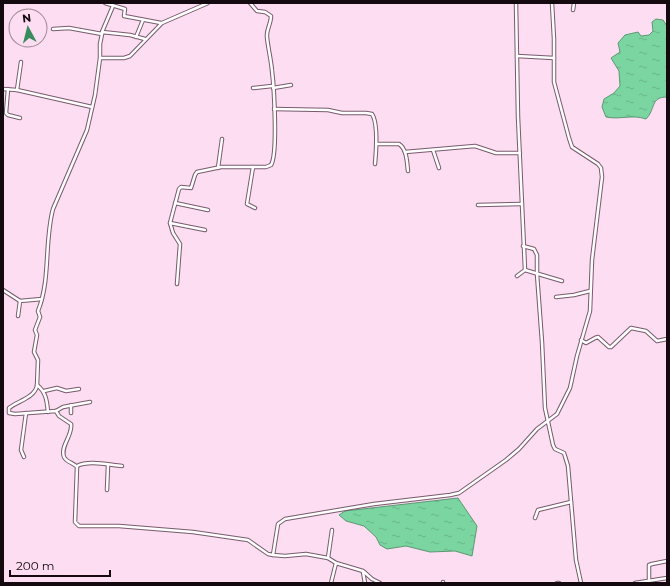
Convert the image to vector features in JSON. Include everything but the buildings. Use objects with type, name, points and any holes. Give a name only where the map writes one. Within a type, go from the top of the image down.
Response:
[{"type":"street","points":[[105,3],[125,9],[124,16],[162,23]]},
{"type":"street","points":[[100,58],[127,58],[162,23],[208,3]]},
{"type":"street","points":[[176,284],[180,244],[173,233],[170,224],[178,189],[189,189],[192,187],[196,173],[218,168],[266,167],[273,163],[275,153],[273,87],[267,37],[271,21],[270,16],[265,12],[257,11],[250,3]]},
{"type":"street","points":[[516,3],[518,117],[525,270]]},
{"type":"street","points":[[273,555],[278,524],[283,520],[374,504],[459,493],[516,452],[533,433],[558,412],[570,388],[581,340],[590,311],[592,255],[602,172],[598,164],[570,144],[554,82],[552,3]]},
{"type":"street","points":[[573,10],[574,3]]},
{"type":"street","points":[[90,402],[71,405],[56,411],[48,412],[11,414],[9,412],[9,409],[31,395],[36,390],[38,360],[34,352],[37,335],[35,330],[40,317],[38,312],[47,276],[47,258],[51,217],[53,209],[87,130],[95,95],[102,33],[113,6]]},
{"type":"street","points":[[136,37],[143,20]]},
{"type":"street","points":[[53,29],[69,28],[146,39]]},
{"type":"street","points":[[517,56],[554,58]]},
{"type":"street","points":[[17,90],[21,62]]},
{"type":"street","points":[[253,88],[290,85]]},
{"type":"street","points":[[3,89],[17,90],[92,107]]},
{"type":"street","points":[[8,89],[6,113],[9,116],[20,118]]},
{"type":"street","points":[[274,109],[328,110],[342,113],[371,113],[374,118],[376,164]]},
{"type":"street","points":[[218,168],[222,139]]},
{"type":"street","points":[[376,144],[399,144],[402,146],[405,152],[408,171]]},
{"type":"street","points":[[405,152],[475,146],[493,152],[520,153]]},
{"type":"street","points":[[433,150],[439,168]]},
{"type":"street","points":[[254,167],[247,204],[255,208]]},
{"type":"street","points":[[175,203],[208,210]]},
{"type":"street","points":[[478,205],[522,204]]},
{"type":"street","points":[[170,224],[205,230]]},
{"type":"street","points":[[524,246],[536,251],[547,420],[554,447],[564,453],[568,466],[576,560],[581,583]]},
{"type":"street","points":[[525,270],[562,281]]},
{"type":"street","points":[[517,276],[525,270]]},
{"type":"street","points":[[3,290],[20,301],[42,299]]},
{"type":"street","points":[[556,297],[590,291]]},
{"type":"street","points":[[18,316],[20,301]]},
{"type":"street","points":[[581,340],[586,343],[598,337],[611,347],[627,330],[632,328],[646,331],[657,341],[667,339]]},
{"type":"street","points":[[37,384],[44,391],[48,412]]},
{"type":"street","points":[[44,391],[57,388],[66,391],[79,389]]},
{"type":"street","points":[[71,405],[71,413]]},
{"type":"street","points":[[56,411],[59,416],[71,424],[71,430],[65,446],[64,456],[67,460],[77,466]]},
{"type":"street","points":[[24,457],[21,450],[26,412]]},
{"type":"street","points":[[77,466],[80,464],[97,463],[122,466]]},
{"type":"street","points":[[107,490],[108,465]]},
{"type":"street","points":[[77,466],[75,522],[79,526],[119,526],[193,532],[248,540],[268,554],[285,556],[306,554],[328,558],[336,563],[363,571],[372,579],[380,583]]},
{"type":"street","points":[[535,518],[538,510],[572,502]]},
{"type":"street","points":[[328,558],[332,530]]},
{"type":"street","points":[[649,580],[650,565],[667,561]]},
{"type":"street","points":[[331,583],[336,563]]},
{"type":"street","points":[[363,571],[365,583]]},
{"type":"street","points":[[635,583],[667,578]]},
{"type":"water","points":[[656,19],[663,20],[667,26],[667,97],[656,101],[646,119],[636,117],[606,117],[602,107],[604,99],[614,93],[620,86],[619,71],[611,58],[620,52],[618,43],[625,35],[638,32],[641,36],[649,35],[653,31],[652,22]]},
{"type":"water","points":[[458,498],[477,526],[472,556],[455,551],[430,552],[406,546],[387,549],[380,545],[376,537],[364,526],[346,521],[339,515],[345,511]]}]
